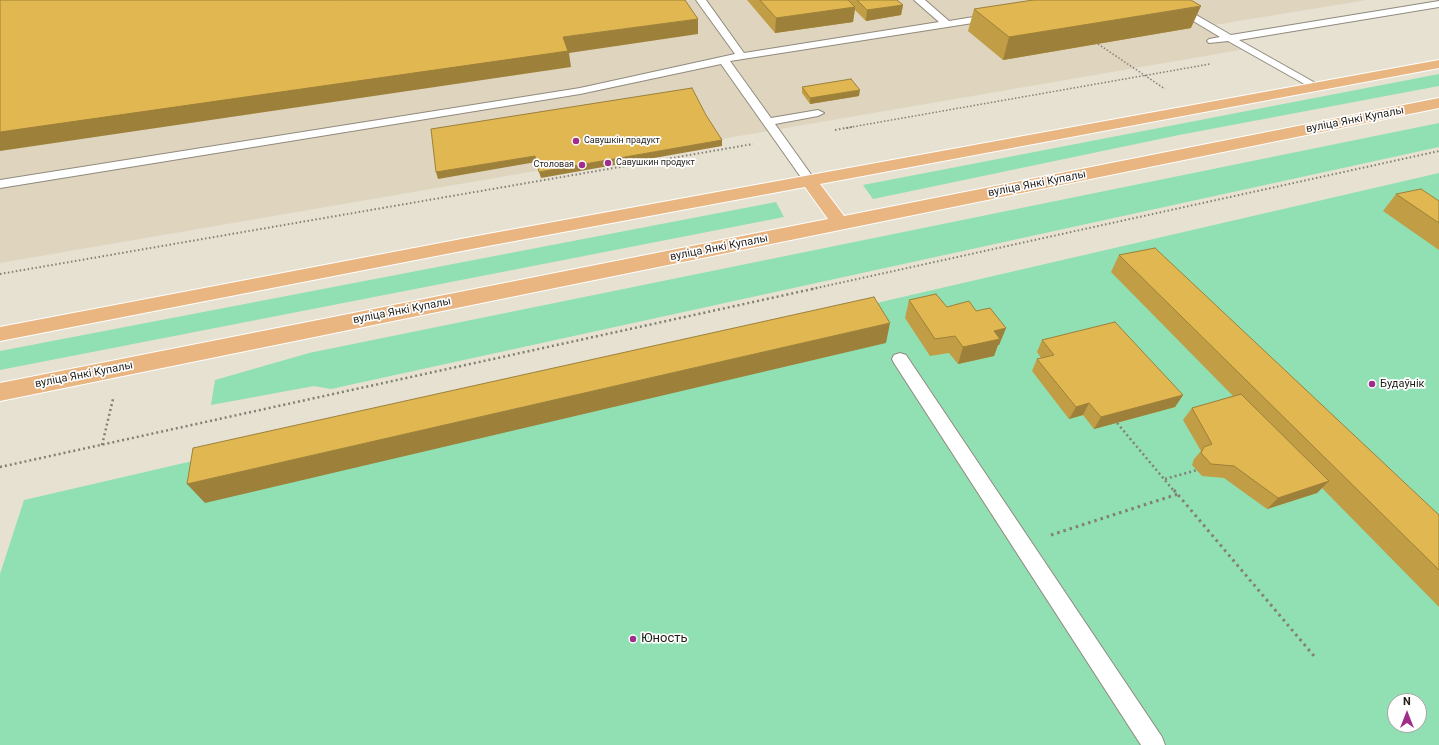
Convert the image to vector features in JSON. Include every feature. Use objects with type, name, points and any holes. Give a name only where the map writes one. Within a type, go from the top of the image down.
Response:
[{"type":"main road","points":[[0,334],[477,242],[1439,64]]},
{"type":"main road","name":"вуліца Янкі Купалы","points":[[0,392],[1439,103]]},
{"type":"main road","points":[[809,180],[840,223]]},
{"type":"lane","points":[[701,0],[741,56]]},
{"type":"lane","points":[[919,0],[946,24]]},
{"type":"lane","points":[[1163,0],[1315,87]]},
{"type":"lane","points":[[1212,41],[1439,4]]},
{"type":"lane","points":[[0,184],[587,90],[741,56],[1001,15]]},
{"type":"lane","points":[[724,60],[809,180]]},
{"type":"lane","points":[[767,122],[818,113]]},
{"type":"lane","points":[[900,359],[1154,745]]},
{"type":"path","points":[[1098,44],[1166,90]]},
{"type":"path","points":[[834,130],[1212,63]]},
{"type":"path","points":[[0,274],[552,177],[780,140]]},
{"type":"path","points":[[0,467],[1439,152]]},
{"type":"path","points":[[102,445],[120,368]]},
{"type":"path","points":[[1117,423],[1314,656]]},
{"type":"path","points":[[1165,479],[1197,470]]},
{"type":"path","points":[[1022,545],[1178,494]]},
{"type":"shaded area","points":[[0,0],[1367,0],[1208,26],[1252,48],[0,263]]},
{"type":"green space","points":[[1439,74],[1439,86],[1179,135],[873,199],[863,185]]},
{"type":"green space","points":[[1439,123],[1439,147],[331,389],[314,386],[211,405],[215,380],[309,353]]},
{"type":"green space","points":[[1439,173],[1439,745],[0,745],[0,574],[24,500]]},
{"type":"green space","points":[[776,202],[784,217],[0,370],[0,351]]},
{"type":"building","points":[[0,0],[685,0],[698,19],[563,37],[568,51],[0,132]]},
{"type":"building","points":[[760,0],[848,0],[855,7],[776,18]]},
{"type":"building","points":[[857,0],[897,0],[903,5],[867,10]]},
{"type":"building","points":[[1033,0],[1191,0],[1201,6],[1009,37],[974,9]]},
{"type":"building","points":[[851,79],[860,90],[810,98],[802,87]]},
{"type":"building","name":"Савушкін прадукт","points":[[692,88],[706,115],[722,140],[539,172],[535,156],[436,172],[431,129]]},
{"type":"building","points":[[1421,189],[1439,201],[1439,223],[1396,194]]},
{"type":"building","points":[[1155,248],[1439,515],[1439,570],[1119,255]]},
{"type":"building","points":[[936,294],[947,307],[969,301],[976,311],[990,308],[1006,328],[994,331],[1000,339],[963,347],[955,336],[935,339],[909,300]]},
{"type":"building","points":[[874,297],[890,323],[187,484],[193,448]]},
{"type":"building","points":[[1115,322],[1183,395],[1101,417],[1089,403],[1076,407],[1037,359],[1054,355],[1042,340]]},
{"type":"building","points":[[1241,394],[1329,481],[1278,498],[1234,466],[1211,464],[1201,453],[1204,447],[1212,444],[1192,408]]},
{"type":"place","name":"Савушкін прадукт","points":[[576,141]]},
{"type":"place","name":"Савушкин продукт","points":[[608,163]]},
{"type":"place","name":"Столовая","points":[[582,165]]},
{"type":"place","name":"Будаўнік","points":[[1372,384]]},
{"type":"place","name":"Юность","points":[[633,639]]}]
